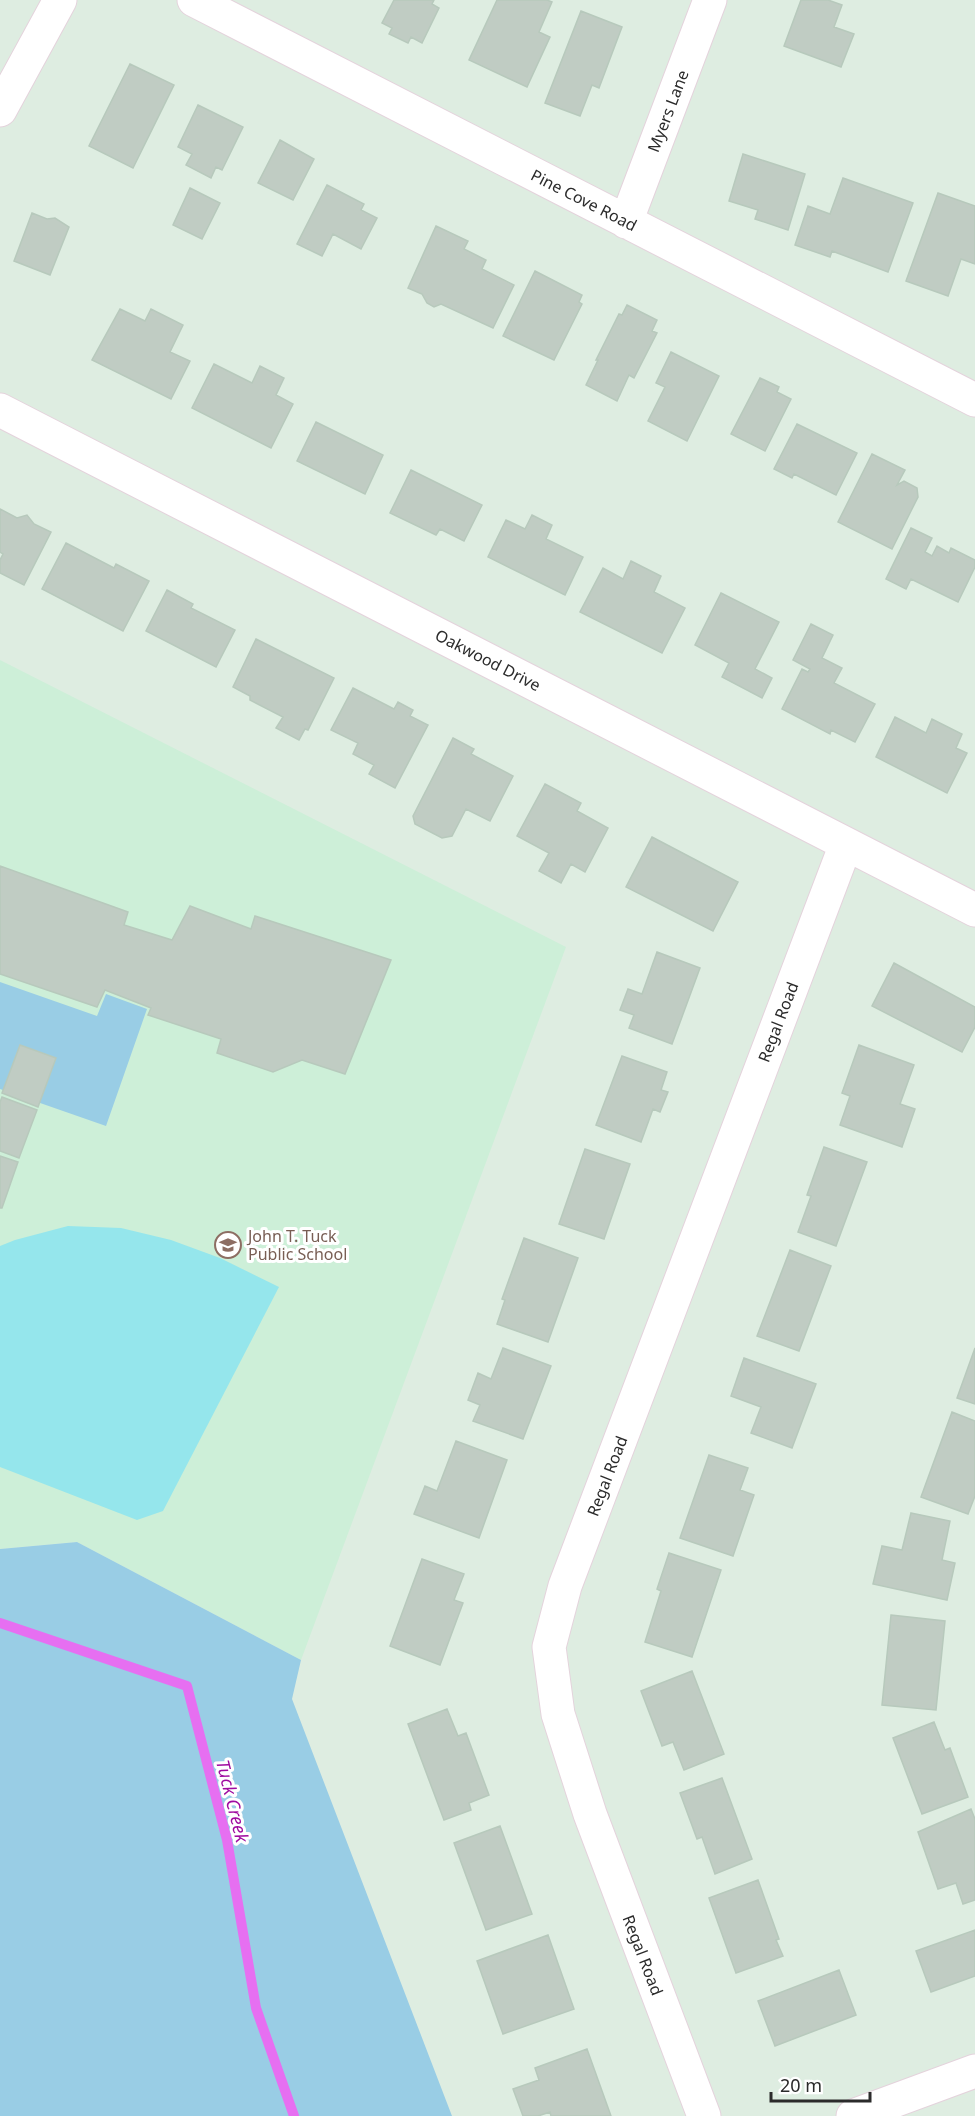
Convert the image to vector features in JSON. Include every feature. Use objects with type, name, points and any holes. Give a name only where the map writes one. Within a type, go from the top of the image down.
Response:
[{"type":"street","points":[[0,110],[60,0]]},
{"type":"street","name":"Pine Cove Road","points":[[194,0],[975,400]]},
{"type":"street","name":"Myers Lane","points":[[626,222],[710,0]]},
{"type":"street","name":"Oakwood Drive","points":[[0,410],[975,910]]},
{"type":"street","name":"Regal Road","points":[[704,2116],[590,1814],[558,1714],[549,1647],[565,1586],[846,844]]},
{"type":"street","points":[[853,2116],[975,2071]]},
{"type":"shaded area","name":"John T. Tuck Public School","points":[[0,660],[566,947],[301,1660],[77,1542],[0,1549]]},
{"type":"shaded area","points":[[0,982],[97,1016],[106,994],[147,1009],[106,1126],[0,1089]]},
{"type":"shaded area","points":[[68,1226],[121,1228],[171,1240],[220,1258],[279,1287],[163,1511],[137,1520],[0,1467],[0,1246]]},
{"type":"shaded area","points":[[77,1542],[301,1660],[292,1699],[452,2116],[0,2116],[0,1549]]},
{"type":"building","points":[[394,0],[434,0],[432,4],[439,8],[422,43],[411,37],[408,43],[389,34],[392,28],[382,23]]},
{"type":"building","points":[[497,0],[547,0],[552,2],[539,32],[550,37],[527,87],[469,60]]},
{"type":"building","points":[[801,0],[828,0],[842,5],[834,27],[854,34],[841,67],[784,46]]},
{"type":"building","points":[[581,11],[622,27],[599,88],[592,85],[580,116],[545,103]]},
{"type":"building","points":[[130,64],[174,85],[133,168],[89,146]]},
{"type":"building","points":[[198,105],[243,127],[222,170],[216,167],[211,178],[186,165],[192,154],[178,147]]},
{"type":"building","points":[[280,140],[314,159],[293,200],[258,183]]},
{"type":"building","points":[[743,154],[805,174],[788,230],[755,219],[758,210],[729,201]]},
{"type":"building","points":[[843,178],[913,203],[888,272],[832,251],[830,257],[795,245],[808,206],[830,214]]},
{"type":"building","points":[[327,185],[364,204],[361,210],[377,218],[361,249],[333,234],[322,256],[297,244]]},
{"type":"building","points":[[190,188],[220,203],[202,239],[173,225]]},
{"type":"building","points":[[938,193],[975,206],[975,264],[961,259],[948,296],[906,281]]},
{"type":"building","points":[[32,213],[47,219],[55,218],[69,227],[50,275],[14,261]]},
{"type":"building","points":[[436,226],[468,241],[464,249],[486,260],[482,269],[514,285],[493,328],[441,304],[434,307],[427,303],[422,294],[408,288]]},
{"type":"building","points":[[535,271],[582,295],[579,302],[582,304],[554,360],[503,336]]},
{"type":"building","points":[[627,305],[657,320],[652,331],[657,333],[634,378],[629,375],[617,401],[586,385],[619,314],[622,315]]},
{"type":"building","points":[[120,309],[145,321],[151,309],[183,325],[170,352],[190,361],[171,399],[92,360]]},
{"type":"building","points":[[671,352],[719,376],[687,441],[648,421],[665,387],[656,383]]},
{"type":"building","points":[[214,364],[252,383],[260,366],[284,378],[276,395],[293,404],[271,448],[192,408]]},
{"type":"building","points":[[760,378],[779,387],[777,392],[791,399],[765,451],[731,434]]},
{"type":"building","points":[[316,422],[383,455],[365,494],[297,461]]},
{"type":"building","points":[[797,424],[857,453],[836,495],[794,474],[792,478],[774,469]]},
{"type":"building","points":[[872,454],[905,470],[897,485],[904,481],[917,488],[918,497],[892,549],[838,522]]},
{"type":"building","points":[[411,470],[482,505],[464,541],[440,529],[436,535],[390,513]]},
{"type":"building","points":[[0,509],[17,518],[27,515],[34,524],[51,532],[24,585],[0,573],[0,560],[3,554],[0,552]]},
{"type":"building","points":[[532,515],[552,525],[546,539],[583,557],[565,595],[488,557],[506,520],[525,529]]},
{"type":"building","points":[[911,528],[932,538],[925,552],[932,556],[937,546],[949,553],[951,548],[975,560],[975,567],[958,602],[911,579],[906,589],[886,579]]},
{"type":"building","points":[[66,543],[114,568],[116,564],[149,581],[123,631],[42,589]]},
{"type":"building","points":[[631,561],[661,576],[654,592],[685,608],[662,653],[580,612],[603,568],[623,579]]},
{"type":"building","points":[[167,590],[193,604],[191,608],[235,630],[216,667],[146,631]]},
{"type":"building","points":[[721,593],[779,622],[755,669],[772,678],[762,698],[722,677],[729,663],[695,645]]},
{"type":"building","points":[[811,624],[833,635],[822,658],[842,668],[834,683],[875,704],[855,742],[831,730],[830,734],[782,709],[802,669],[808,672],[810,669],[793,660]]},
{"type":"building","points":[[256,639],[334,678],[308,730],[305,729],[299,740],[276,728],[283,717],[250,700],[250,696],[233,687]]},
{"type":"building","points":[[353,688],[394,709],[398,702],[413,710],[410,716],[428,725],[395,788],[369,774],[374,765],[353,754],[358,743],[331,730]]},
{"type":"building","points":[[895,717],[926,733],[932,719],[962,734],[956,748],[967,753],[947,793],[876,757]]},
{"type":"building","points":[[453,738],[474,749],[471,754],[513,776],[490,821],[466,809],[452,836],[442,838],[415,824],[413,816]]},
{"type":"building","points":[[545,784],[581,803],[577,811],[608,828],[585,872],[571,864],[561,883],[539,871],[549,853],[517,836]]},
{"type":"building","points":[[652,837],[738,882],[713,931],[626,887]]},
{"type":"building","points":[[0,866],[128,912],[124,925],[172,940],[190,906],[251,929],[255,916],[391,960],[345,1074],[302,1060],[273,1072],[217,1053],[221,1039],[148,1015],[151,1008],[105,990],[97,1007],[0,974]]},
{"type":"building","points":[[657,952],[700,968],[672,1044],[629,1028],[634,1015],[620,1010],[628,989],[642,994]]},
{"type":"building","points":[[894,963],[975,1007],[975,1027],[962,1052],[872,1006]]},
{"type":"building","points":[[20,1045],[56,1058],[38,1107],[2,1093]]},
{"type":"building","points":[[859,1045],[914,1065],[900,1104],[915,1109],[902,1147],[840,1125],[850,1096],[842,1093]]},
{"type":"building","points":[[622,1056],[667,1072],[661,1090],[668,1092],[660,1112],[653,1109],[641,1142],[596,1125]]},
{"type":"building","points":[[2,1097],[37,1110],[19,1158],[0,1151],[0,1102]]},
{"type":"building","points":[[824,1147],[867,1162],[836,1246],[798,1232],[811,1196],[807,1195]]},
{"type":"building","points":[[585,1149],[630,1164],[604,1239],[559,1224]]},
{"type":"building","points":[[0,1156],[18,1162],[2,1208],[0,1208]]},
{"type":"building","points":[[524,1238],[578,1258],[548,1342],[497,1324],[505,1300],[502,1299]]},
{"type":"building","points":[[790,1250],[831,1266],[799,1351],[757,1336]]},
{"type":"building","points":[[503,1348],[551,1366],[523,1439],[473,1421],[480,1405],[468,1400],[478,1373],[491,1379]]},
{"type":"building","points":[[975,1348],[975,1404],[957,1398]]},
{"type":"building","points":[[744,1358],[816,1384],[792,1448],[751,1433],[761,1407],[731,1396]]},
{"type":"building","points":[[952,1412],[975,1421],[975,1496],[968,1514],[921,1497]]},
{"type":"building","points":[[456,1441],[507,1460],[479,1538],[414,1514],[425,1486],[437,1491]]},
{"type":"building","points":[[709,1455],[748,1468],[740,1490],[754,1495],[733,1556],[680,1538]]},
{"type":"building","points":[[911,1513],[950,1521],[942,1560],[955,1563],[947,1600],[873,1584],[882,1546],[902,1550]]},
{"type":"building","points":[[669,1553],[721,1570],[692,1657],[645,1642],[661,1591],[657,1589]]},
{"type":"building","points":[[422,1559],[464,1574],[454,1600],[463,1603],[440,1665],[390,1646]]},
{"type":"building","points":[[891,1615],[945,1621],[936,1710],[882,1705]]},
{"type":"building","points":[[692,1671],[724,1754],[684,1770],[673,1742],[662,1746],[641,1691]]},
{"type":"building","points":[[447,1709],[458,1736],[466,1733],[489,1795],[469,1803],[471,1810],[444,1820],[408,1724]]},
{"type":"building","points":[[934,1722],[945,1750],[950,1748],[968,1797],[922,1814],[893,1738]]},
{"type":"building","points":[[722,1778],[752,1859],[715,1874],[702,1837],[697,1839],[680,1793]]},
{"type":"building","points":[[971,1809],[975,1819],[975,1900],[963,1904],[956,1883],[938,1889],[918,1832]]},
{"type":"building","points":[[500,1826],[532,1914],[486,1930],[454,1843]]},
{"type":"building","points":[[758,1880],[783,1956],[736,1973],[709,1898]]},
{"type":"building","points":[[975,1930],[975,1976],[931,1992],[916,1951]]},
{"type":"building","points":[[548,1935],[574,2009],[503,2034],[477,1961]]},
{"type":"building","points":[[839,1970],[856,2015],[775,2046],[758,2001]]},
{"type":"building","points":[[587,2049],[611,2116],[551,2116],[550,2112],[538,2116],[523,2116],[513,2089],[539,2080],[535,2068]]},
{"type":"waterway","name":"Tuck Creek","points":[[0,1623],[187,1686],[227,1840],[256,2008],[294,2116]]},
{"type":"place","name":"John T. Tuck Public School","points":[[228,1245]]}]
